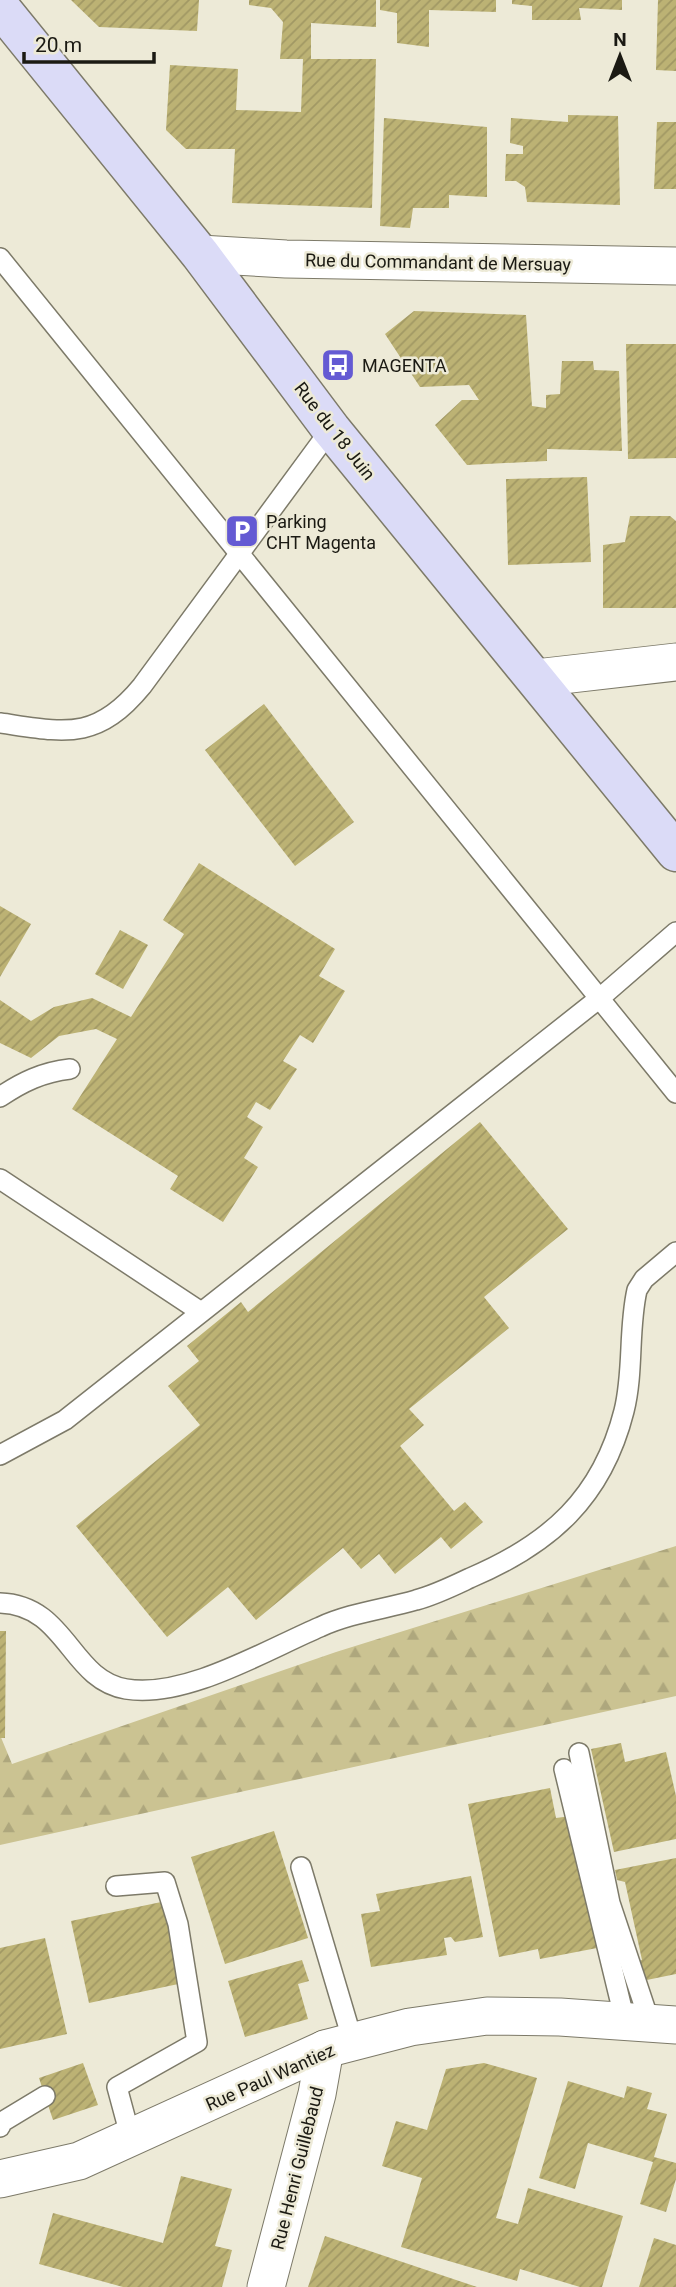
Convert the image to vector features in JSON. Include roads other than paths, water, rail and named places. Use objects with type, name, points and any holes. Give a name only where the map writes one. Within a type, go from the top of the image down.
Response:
[{"type":"main road","name":"Rue du 18 Juin","points":[[5,23],[200,254],[331,429],[676,852]]},
{"type":"street","name":"Rue du Commandant de Mersuay","points":[[200,254],[286,259],[676,266]]},
{"type":"street","points":[[536,678],[676,662]]},
{"type":"street","name":"Rue Paul Wantiez","points":[[0,2179],[79,2161],[339,2045],[410,2026],[487,2017],[650,2023]]},
{"type":"street","name":"Rue Henri Guillebaud","points":[[266,2287],[317,2094],[339,2045]]},
{"type":"lane","points":[[0,258],[601,997],[676,1093]]},
{"type":"lane","points":[[0,723],[73,731],[87,729],[122,708],[142,686],[331,429]]},
{"type":"lane","points":[[0,1455],[12,1451],[65,1420],[601,997],[676,932]]},
{"type":"lane","points":[[0,1097],[27,1080],[50,1071],[70,1069]]},
{"type":"lane","points":[[0,1179],[201,1312]]},
{"type":"lane","points":[[0,1602],[26,1605],[37,1612],[89,1668],[114,1686],[128,1690],[185,1683],[220,1672],[325,1624],[419,1600],[511,1560],[562,1524],[592,1487],[608,1456],[624,1410],[637,1290],[644,1279],[676,1252]]},
{"type":"lane","points":[[579,1753],[610,1903],[650,2023]]},
{"type":"lane","points":[[565,1769],[650,2023]]},
{"type":"lane","points":[[300,1867],[339,2045]]},
{"type":"lane","points":[[116,1886],[165,1882],[178,1924],[197,2042],[117,2087],[131,2139]]},
{"type":"lane","points":[[0,2127],[2,2122],[45,2096]]},
{"type":"place","name":"MAGENTA","points":[[338,365]]},
{"type":"place","name":"Parking CHT Magenta","points":[[242,531]]}]
